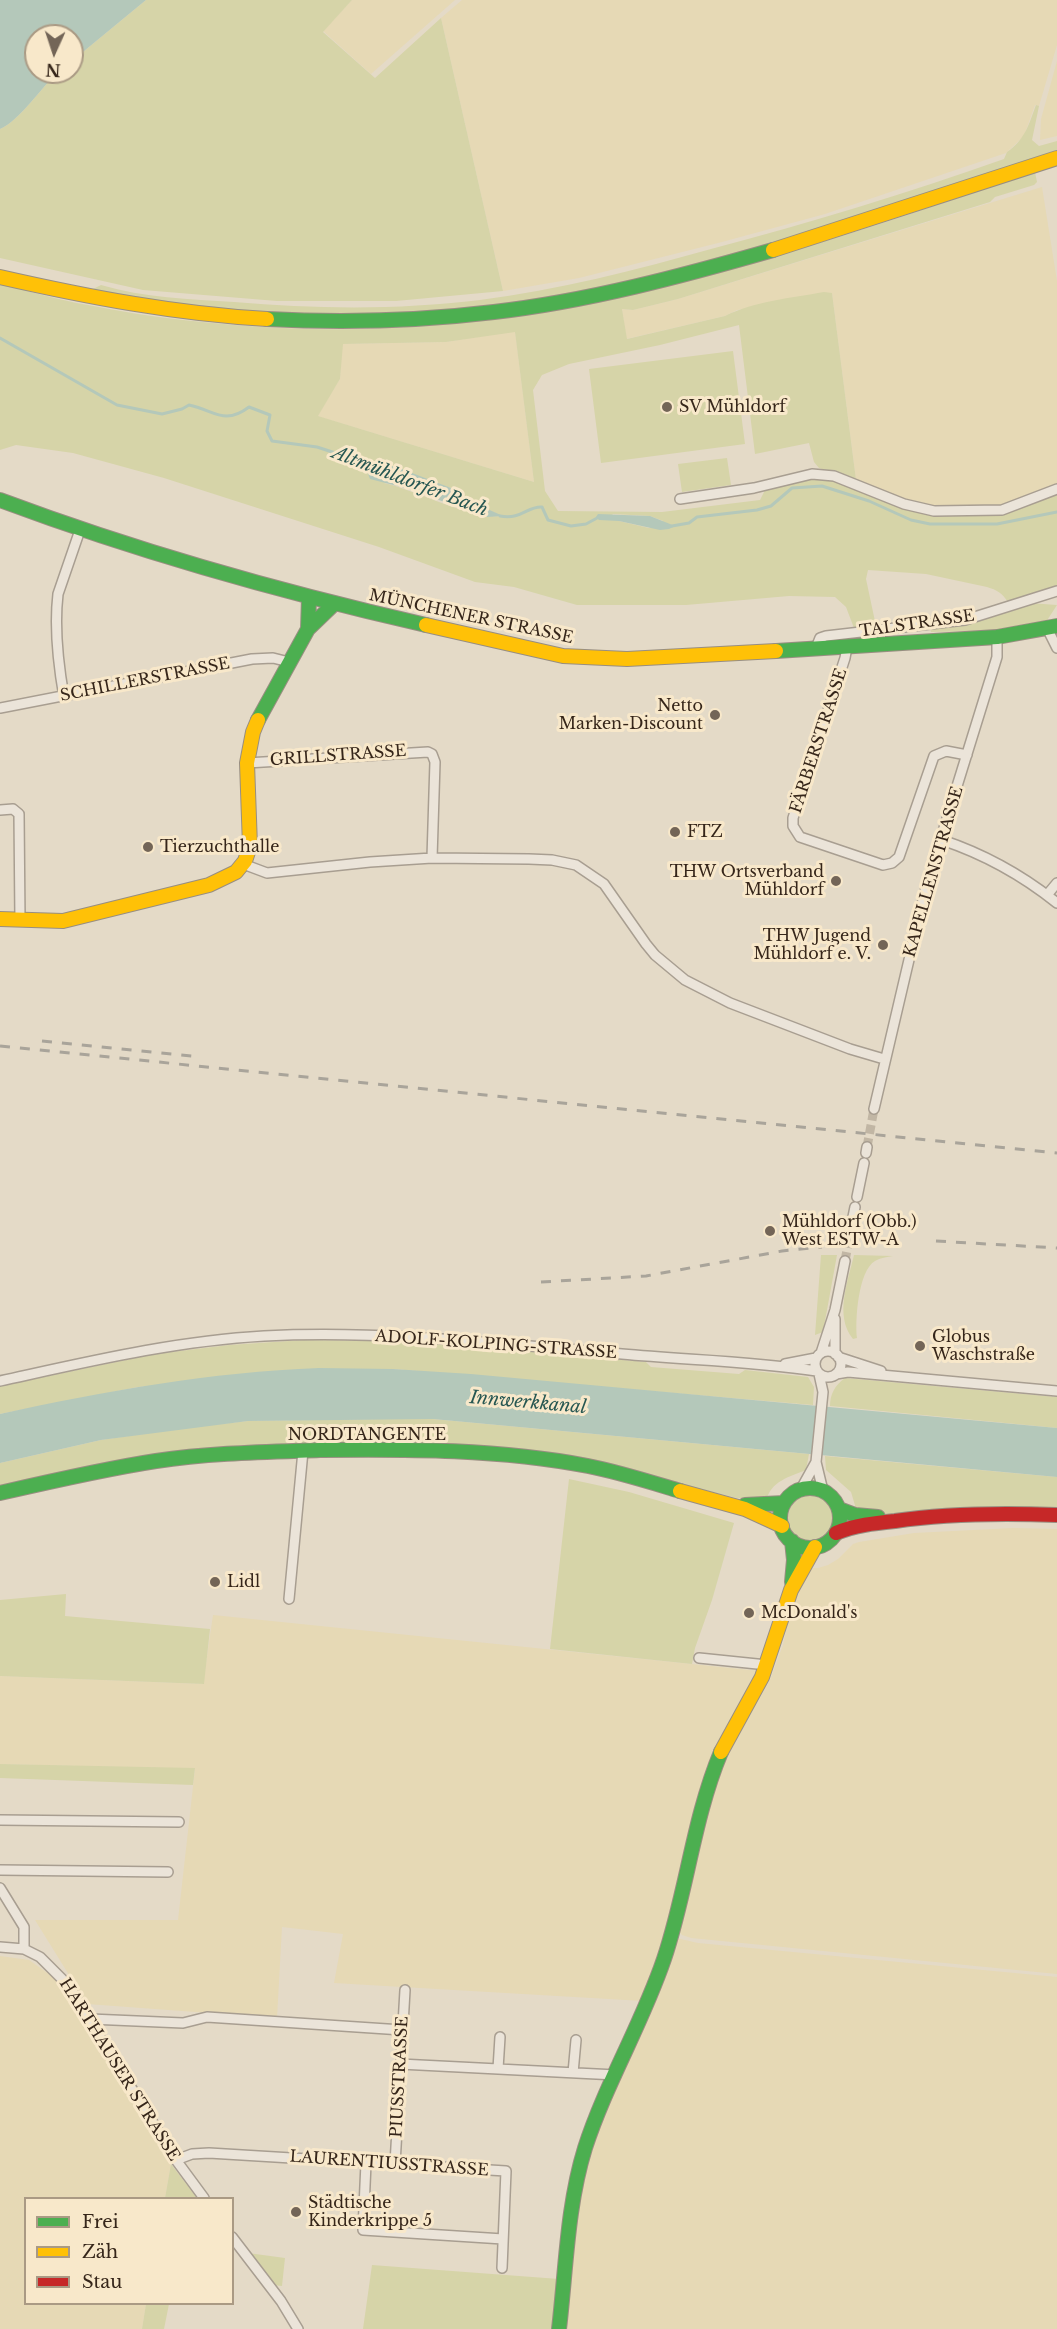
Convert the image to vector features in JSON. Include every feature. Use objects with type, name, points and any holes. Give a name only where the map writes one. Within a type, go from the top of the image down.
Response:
[{"type":"street","points":[[0,277],[75,295],[121,303],[184,313],[260,320],[378,321],[497,312],[609,292],[732,262],[1057,158]]},
{"type":"street","points":[[680,499],[754,488],[812,474],[834,476],[903,504],[934,511],[1002,510],[1057,489]]},
{"type":"street","name":"MÜNCHENER STRASSE","points":[[0,500],[80,530],[192,566],[309,598],[541,652],[583,658],[627,659],[847,647],[997,637],[1052,627]]},
{"type":"street","points":[[64,697],[58,655],[57,604],[58,594],[80,530]]},
{"type":"street","name":"TALSTRASSE","points":[[816,648],[820,638],[826,636],[965,620],[1057,591]]},
{"type":"street","points":[[308,629],[309,598]]},
{"type":"street","points":[[0,919],[63,921],[209,885],[230,877],[243,864],[250,846],[247,763],[253,732],[308,629],[335,603]]},
{"type":"street","points":[[1052,627],[1057,648]]},
{"type":"street","name":"KAPELLENSTRASSE","points":[[874,1109],[927,883],[997,657],[997,637]]},
{"type":"street","name":"FÄRBERSTRASSE","points":[[847,647],[793,818],[793,826],[800,837],[883,865],[892,863],[899,856],[934,756],[946,751],[967,755]]},
{"type":"street","name":"SCHILLERSTRASSE","points":[[0,708],[252,659],[273,658],[289,662]]},
{"type":"street","name":"GRILLSTRASSE","points":[[247,763],[421,750],[432,754],[435,762],[432,858]]},
{"type":"street","points":[[0,810],[13,809],[19,814],[20,921]]},
{"type":"street","points":[[942,840],[999,864],[1057,903]]},
{"type":"street","points":[[243,864],[267,873],[432,858],[540,860],[576,866],[604,884],[655,955],[685,980],[730,1003],[850,1049],[884,1059]]},
{"type":"street","points":[[1047,895],[1057,883]]},
{"type":"street","points":[[857,1197],[865,1154]]},
{"type":"street","points":[[852,1221],[855,1207]]},
{"type":"street","points":[[823,1491],[816,1462],[823,1392],[815,1365],[835,1311],[845,1261]]},
{"type":"street","points":[[823,1392],[840,1364],[837,1355],[835,1311]]},
{"type":"street","name":"ADOLF-KOLPING-STRASSE","points":[[0,1381],[152,1349],[210,1341],[282,1336],[360,1335],[456,1339],[698,1361],[779,1365],[818,1372]]},
{"type":"street","points":[[819,1355],[828,1351],[874,1369],[915,1378]]},
{"type":"street","name":"ADOLF-KOLPING-STRASSE","points":[[779,1365],[819,1355]]},
{"type":"street","points":[[818,1372],[825,1377],[848,1372],[1057,1391]]},
{"type":"street","points":[[289,1599],[303,1451]]},
{"type":"street","name":"NORDTANGENTE","points":[[0,1493],[113,1468],[177,1458],[243,1452],[429,1451],[534,1457],[589,1467],[731,1504],[765,1516],[782,1526],[792,1541]]},
{"type":"street","points":[[801,1489],[816,1462]]},
{"type":"street","points":[[782,1526],[780,1516],[784,1503],[793,1493],[801,1489],[812,1488],[823,1491],[833,1498],[839,1509],[840,1521],[836,1533],[827,1543],[806,1547],[792,1541],[794,1560],[791,1590]]},
{"type":"street","name":"NORDTANGENTE","points":[[731,1504],[784,1503]]},
{"type":"street","points":[[839,1509],[855,1515],[901,1519]]},
{"type":"street","points":[[836,1533],[854,1526],[901,1519],[979,1515],[1057,1515]]},
{"type":"street","points":[[559,2329],[570,2229],[579,2174],[591,2132],[644,2013],[665,1957],[708,1784],[724,1746],[751,1700],[767,1665],[791,1590],[815,1547]]},
{"type":"street","points":[[699,1659],[767,1665]]},
{"type":"street","points":[[0,1820],[180,1822]]},
{"type":"street","points":[[0,1870],[168,1872]]},
{"type":"street","points":[[0,1888],[24,1927],[24,1949],[0,1947]]},
{"type":"street","name":"HARTHAUSER STRASSE","points":[[24,1949],[48,1963],[67,1984],[176,2160],[203,2197]]},
{"type":"street","name":"PIUSSTRASSE","points":[[395,2164],[405,1990]]},
{"type":"street","points":[[90,2019],[183,2023],[207,2017],[402,2031]]},
{"type":"street","points":[[498,2068],[500,2037]]},
{"type":"street","points":[[573,2073],[576,2040]]},
{"type":"street","points":[[400,2064],[616,2075]]},
{"type":"street","name":"LAURENTIUSSTRASSE","points":[[176,2160],[192,2154],[209,2153],[506,2171],[502,2268]]},
{"type":"street","points":[[366,2163],[363,2230],[503,2239]]},
{"type":"street","points":[[234,2240],[281,2301],[298,2329]]},
{"type":"shaded area","points":[[146,0],[352,0],[323,32],[375,78],[441,18],[503,291],[396,301],[277,301],[143,290],[0,258],[0,129],[15,119],[47,84],[84,84],[84,51]]},
{"type":"shaded area","points":[[352,0],[455,0],[371,74],[323,31]]},
{"type":"shaded area","points":[[462,0],[1057,0],[1057,45],[1039,106],[1035,105],[1024,136],[1006,153],[825,214],[579,278],[503,291],[441,18]]},
{"type":"shaded area","points":[[1057,61],[1057,136],[1040,140],[1041,119]]},
{"type":"shaded area","points":[[1036,105],[1039,106],[1032,140],[1039,146],[1057,141],[1057,150],[870,213],[744,252],[617,284],[552,297],[478,308],[404,314],[329,315],[173,305],[112,295],[93,289],[101,285],[134,293],[184,299],[296,306],[357,307],[419,306],[538,291],[626,272],[785,229],[895,196],[1004,159],[1007,152],[1022,137]]},
{"type":"shaded area","points":[[1035,172],[1037,182],[1034,185],[995,197],[990,202],[678,299],[633,310],[622,309],[627,339],[725,316],[761,303],[824,292],[832,293],[856,480],[819,468],[814,462],[809,443],[755,454],[739,325],[660,345],[569,364],[542,375],[533,390],[545,491],[558,511],[662,512],[760,500],[766,488],[815,477],[830,478],[902,506],[972,514],[1057,492],[1057,587],[1008,602],[999,592],[987,587],[926,574],[868,570],[866,579],[876,626],[854,628],[846,607],[835,597],[789,596],[686,605],[577,605],[514,587],[475,582],[379,547],[164,478],[73,453],[16,445],[0,450],[0,284],[112,310],[235,325],[284,328],[381,328],[477,321],[572,306],[666,286],[852,233]],"holes":[[[515,332],[534,482],[318,416],[340,379],[343,344],[446,342]],[[427,481],[451,488],[474,503],[501,516],[488,516],[459,509],[384,483]],[[612,514],[650,516],[663,521],[649,528],[619,521]]]},
{"type":"shaded area","points":[[1042,187],[1057,281],[1057,485],[1004,506],[937,507],[901,499],[856,480],[832,293],[737,310],[725,316],[626,339],[622,309],[633,310],[678,299]]},
{"type":"shaded area","points":[[515,331],[534,482],[317,416],[340,379],[342,344],[446,342]]},
{"type":"shaded area","name":"SV Mühldorf","points":[[733,351],[745,444],[601,463],[589,369]]},
{"type":"shaded area","points":[[727,458],[731,485],[682,492],[678,464]]},
{"type":"shaded area","points":[[1029,603],[1057,605],[1046,622],[987,631],[931,632],[930,629],[993,616]]},
{"type":"shaded area","points":[[821,1255],[837,1255],[823,1332],[815,1335]]},
{"type":"shaded area","points":[[854,1255],[893,1256],[881,1258],[869,1266],[861,1285],[857,1309],[857,1338],[853,1339],[847,1330],[843,1309]]},
{"type":"shaded area","points":[[304,1340],[406,1341],[646,1362],[651,1367],[739,1374],[745,1370],[808,1377],[814,1387],[813,1405],[393,1369],[138,1387],[0,1414],[0,1386],[155,1354],[229,1345]]},
{"type":"shaded area","points":[[845,1378],[1057,1397],[1057,1428],[830,1406],[834,1390]]},
{"type":"shaded area","points":[[433,1419],[809,1454],[806,1470],[776,1484],[768,1494],[766,1501],[737,1498],[676,1483],[459,1446],[379,1443],[231,1448],[0,1488],[0,1463],[101,1440],[248,1421]]},
{"type":"shaded area","points":[[825,1456],[1057,1477],[1057,1509],[882,1514],[857,1512],[851,1492],[826,1470]]},
{"type":"shaded area","points":[[569,1479],[629,1492],[734,1523],[692,1664],[550,1649]]},
{"type":"shaded area","points":[[811,1495],[820,1496],[828,1501],[833,1509],[833,1527],[828,1535],[820,1540],[811,1541],[802,1540],[794,1535],[789,1527],[788,1518],[789,1509],[794,1501],[802,1496]]},
{"type":"shaded area","points":[[1013,1528],[1057,1529],[1057,1974],[691,1938],[682,1935],[678,1931],[703,1820],[720,1767],[770,1680],[806,1568],[828,1565],[838,1559],[853,1544],[859,1542],[914,1533]]},
{"type":"shaded area","points":[[66,1594],[65,1616],[210,1629],[204,1684],[0,1676],[0,1600]]},
{"type":"shaded area","points":[[213,1615],[760,1671],[726,1733],[668,1930],[643,2001],[334,1983],[343,1934],[282,1927],[277,2018],[87,2004],[35,1920],[178,1920],[195,1769],[0,1764],[0,1676],[203,1684]]},
{"type":"shaded area","points":[[0,1764],[195,1768],[193,1785],[0,1778]]},
{"type":"shaded area","points":[[676,1938],[698,1943],[1057,1977],[1057,2329],[564,2329],[576,2208],[592,2142]]},
{"type":"shaded area","points":[[0,1956],[29,1960],[59,1981],[77,2005],[171,2164],[165,2197],[24,2197],[24,2305],[146,2305],[142,2329],[0,2329]]},
{"type":"shaded area","points":[[171,2164],[196,2197],[165,2197]]},
{"type":"shaded area","points":[[248,2253],[285,2258],[282,2286],[272,2285]]},
{"type":"shaded area","points":[[372,2265],[559,2279],[554,2329],[363,2329]]},
{"type":"shaded area","points":[[146,2305],[169,2305],[164,2329],[142,2329]]},
{"type":"water","points":[[0,0],[146,0],[84,51],[84,24],[24,24],[24,84],[47,84],[15,119],[0,129]]},
{"type":"water","points":[[367,463],[380,463],[399,468],[451,488],[474,503],[503,516],[487,517],[405,488],[370,479]]},
{"type":"water","points":[[598,514],[650,516],[675,526],[660,530],[619,521],[599,520],[596,517]]},
{"type":"water","name":"Innwerkkanal","points":[[319,1368],[393,1369],[471,1374],[1057,1428],[1057,1477],[433,1419],[248,1421],[101,1440],[0,1463],[0,1414],[198,1378]]},
{"type":"waterway","name":"Altmühldorfer Bach","points":[[0,338],[117,405],[162,414],[189,405],[226,416],[240,413],[249,407],[270,415],[267,431],[272,441],[317,447],[369,464]]},
{"type":"waterway","name":"Altmühldorfer Bach","points":[[672,526],[689,523],[697,517],[757,510],[771,506],[792,488],[822,486],[869,501],[911,520],[930,524],[997,524],[1057,512]]},
{"type":"waterway","name":"Altmühldorfer Bach","points":[[500,516],[519,515],[542,507],[548,520],[571,526],[586,524],[599,517]]},
{"type":"tunnel","points":[[867,1147],[874,1109]]},
{"type":"tunnel","points":[[845,1261],[852,1222]]},
{"type":"railway","points":[[42,1041],[200,1057]]},
{"type":"railway","points":[[0,1046],[1057,1153]]},
{"type":"railway","points":[[936,1241],[1057,1248]]},
{"type":"railway","points":[[541,1282],[646,1276],[782,1251],[822,1247]]},
{"type":"traffic: fast","points":[[267,319],[324,321],[409,319],[530,307],[635,287],[773,250]]},
{"type":"traffic: fast","points":[[0,500],[105,537],[211,570],[426,625]]},
{"type":"traffic: fast","points":[[308,629],[309,598]]},
{"type":"traffic: fast","points":[[258,720],[308,629],[335,603]]},
{"type":"traffic: fast","points":[[776,651],[997,637],[1057,626]]},
{"type":"traffic: fast","points":[[0,1493],[98,1471],[176,1458],[320,1450],[421,1450],[522,1456],[611,1471],[680,1491]]},
{"type":"traffic: fast","points":[[810,1488],[827,1493],[835,1501],[840,1518],[835,1535],[827,1543],[810,1548],[793,1543],[785,1535],[780,1518],[785,1501],[793,1493],[810,1488]]},
{"type":"traffic: fast","points":[[745,1505],[784,1503]]},
{"type":"traffic: fast","points":[[839,1509],[855,1515],[878,1517]]},
{"type":"traffic: fast","points":[[792,1541],[794,1560],[792,1582]]},
{"type":"traffic: fast","points":[[559,2329],[574,2192],[585,2148],[603,2100],[664,1959],[711,1777],[721,1752]]},
{"type":"traffic: slow","points":[[773,250],[1057,158]]},
{"type":"traffic: slow","points":[[0,277],[133,304],[267,319]]},
{"type":"traffic: slow","points":[[426,625],[563,656],[627,659],[776,651]]},
{"type":"traffic: slow","points":[[0,919],[63,921],[209,885],[236,872],[245,861],[250,846],[247,763],[253,732],[258,720]]},
{"type":"traffic: slow","points":[[680,1491],[745,1509],[782,1526]]},
{"type":"traffic: slow","points":[[721,1752],[762,1677],[791,1590],[815,1547]]},
{"type":"traffic: jam","points":[[836,1533],[865,1525],[936,1516],[1057,1515]]},
{"type":"place","name":"SV Mühldorf","points":[[667,407]]},
{"type":"place","name":"Netto Marken-Discount","points":[[715,715]]},
{"type":"place","name":"FTZ","points":[[675,832]]},
{"type":"place","name":"Tierzuchthalle","points":[[148,847]]},
{"type":"place","name":"THW Ortsverband Mühldorf","points":[[836,881]]},
{"type":"place","name":"THW Jugend Mühldorf e. V.","points":[[883,945]]},
{"type":"place","name":"Mühldorf (Obb.) West ESTW-A","points":[[770,1231]]},
{"type":"place","name":"Globus Waschstraße","points":[[920,1346]]},
{"type":"place","name":"Lidl","points":[[215,1582]]},
{"type":"place","name":"McDonald's","points":[[749,1613]]},
{"type":"place","name":"Städtische Kinderkrippe 5","points":[[296,2212]]}]
